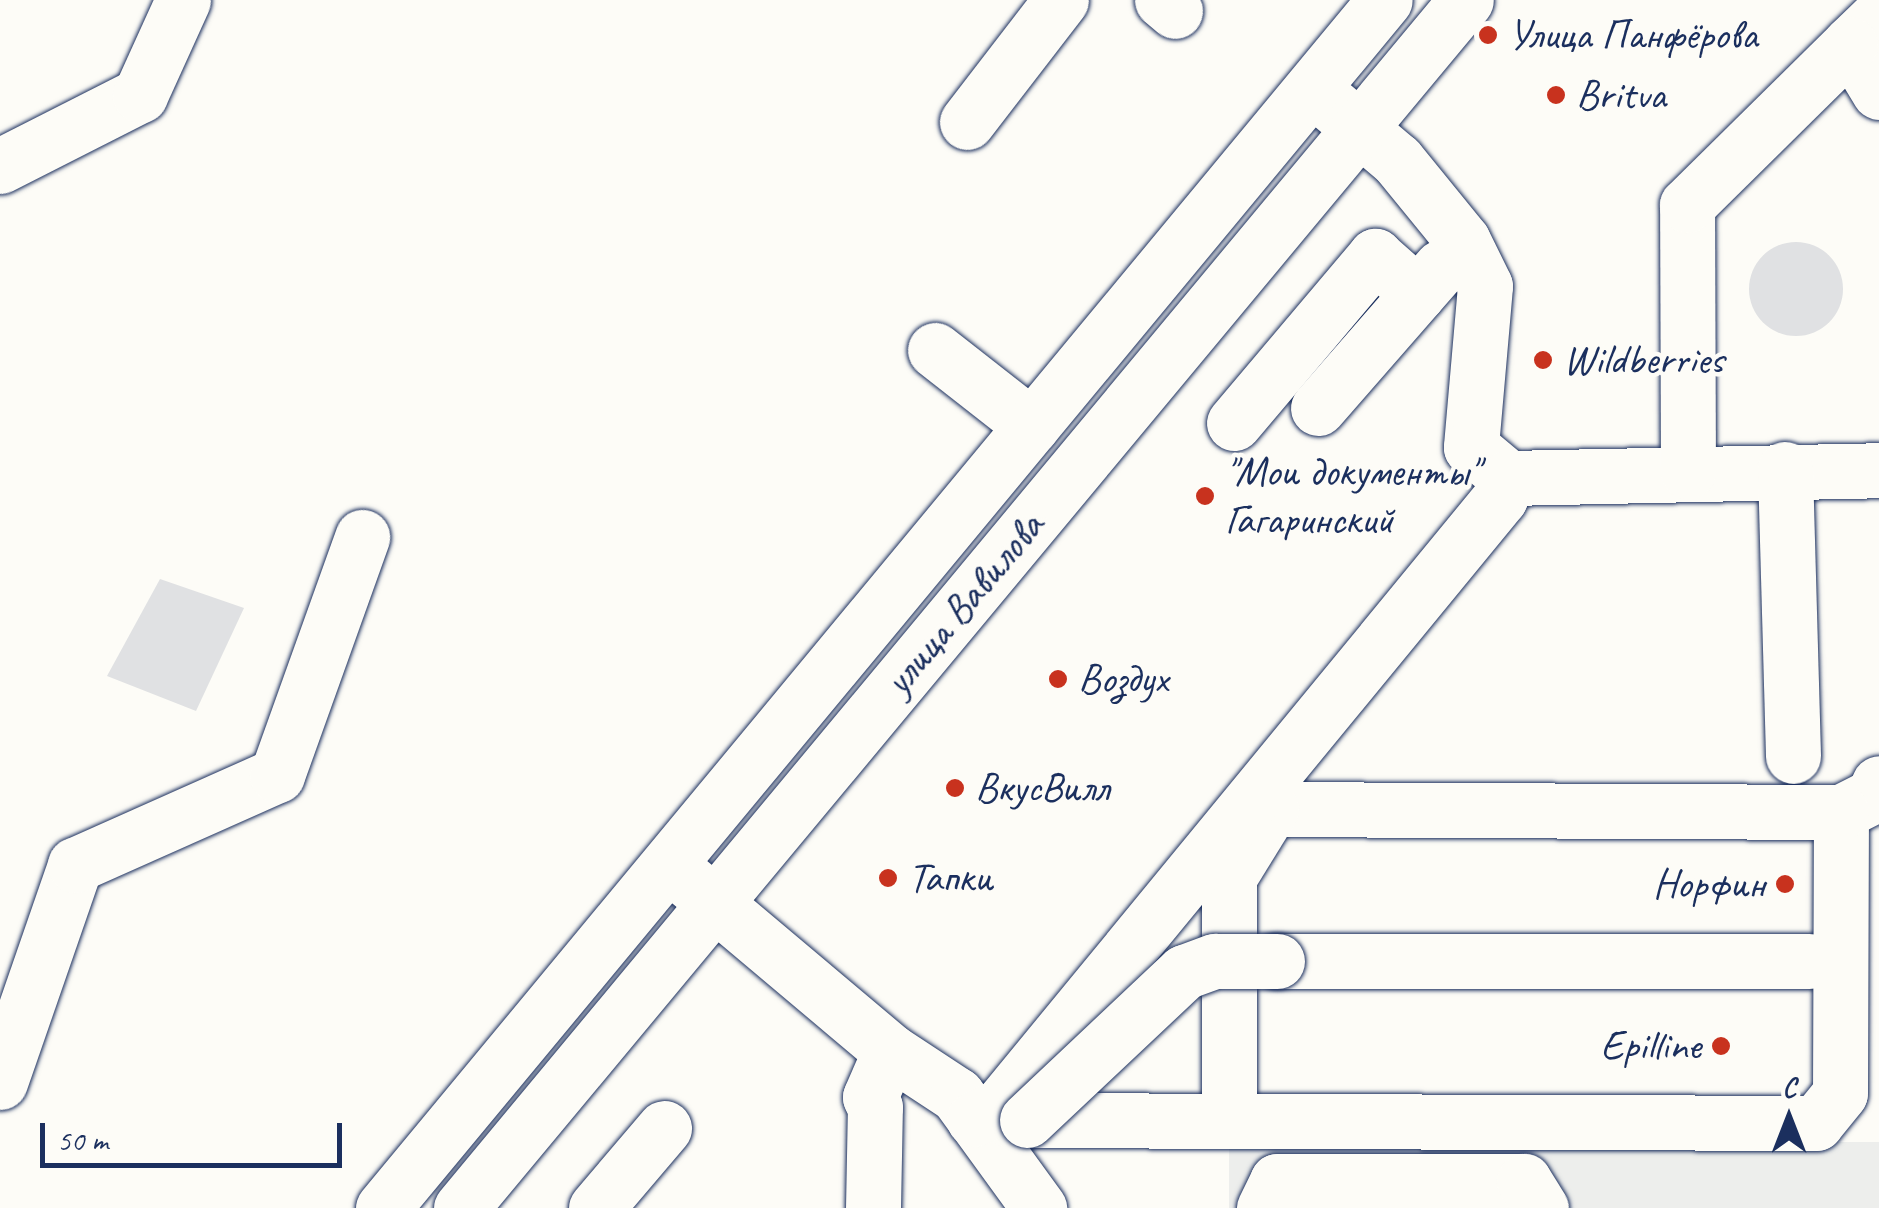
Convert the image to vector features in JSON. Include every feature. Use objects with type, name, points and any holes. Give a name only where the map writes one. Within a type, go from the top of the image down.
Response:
[{"type":"street","points":[[0,166],[140,94],[183,0]]},
{"type":"street","points":[[966,122],[1061,0]]},
{"type":"street","name":"улица Вавилова","points":[[408,1200],[668,865],[1385,0]]},
{"type":"street","name":"улица Вавилова","points":[[461,1208],[1466,0]]},
{"type":"street","points":[[1864,30],[1879,92]]},
{"type":"street","points":[[1688,471],[1687,205],[1864,30]]},
{"type":"street","points":[[1311,88],[1397,160],[1463,241],[1486,286],[1471,447],[1508,478],[1688,471],[1879,470]]},
{"type":"street","points":[[1318,408],[1463,241]]},
{"type":"street","points":[[1234,422],[1375,256],[1418,294]]},
{"type":"street","points":[[935,350],[1032,426]]},
{"type":"street","points":[[1784,469],[1792,756]]},
{"type":"street","points":[[1039,1208],[1001,1119],[1000,1105],[1500,498],[1508,478]]},
{"type":"street","points":[[0,1082],[75,865],[277,775],[362,538]]},
{"type":"street","points":[[668,865],[890,1050],[1001,1119],[1816,1123],[1840,1093],[1860,798],[1271,809],[1229,877],[1261,971],[1229,1120]]},
{"type":"street","points":[[1001,1119],[1184,972],[1215,961],[1261,971],[1809,961]]},
{"type":"street","points":[[874,1208],[875,1107],[870,1096],[890,1050]]},
{"type":"street","points":[[596,1208],[664,1128]]},
{"type":"street","points":[[1264,1208],[1277,1181],[1524,1181],[1541,1208]]},
{"type":"shaded area","points":[[1796,242],[1814,245],[1829,256],[1840,271],[1840,307],[1829,322],[1814,333],[1796,336],[1778,333],[1763,322],[1752,307],[1749,289],[1752,271],[1763,256],[1778,245]]},
{"type":"shaded area","points":[[160,579],[244,608],[196,711],[107,676]]},
{"type":"shaded area","points":[[1229,1142],[1879,1142],[1879,1208],[1229,1208]]},
{"type":"place","name":"Улица Панфёрова","points":[[1488,35]]},
{"type":"place","name":"Britva","points":[[1556,95]]},
{"type":"place","name":"Wildberries","points":[[1543,360]]},
{"type":"place","name":"\"Мои документы\" Гагаринский","points":[[1205,496]]},
{"type":"place","name":"Воздух","points":[[1058,679]]},
{"type":"place","name":"ВкусВилл","points":[[955,788]]},
{"type":"place","name":"Тапки","points":[[888,878]]},
{"type":"place","name":"Норфин","points":[[1785,884]]},
{"type":"place","name":"Epilline","points":[[1721,1046]]}]
